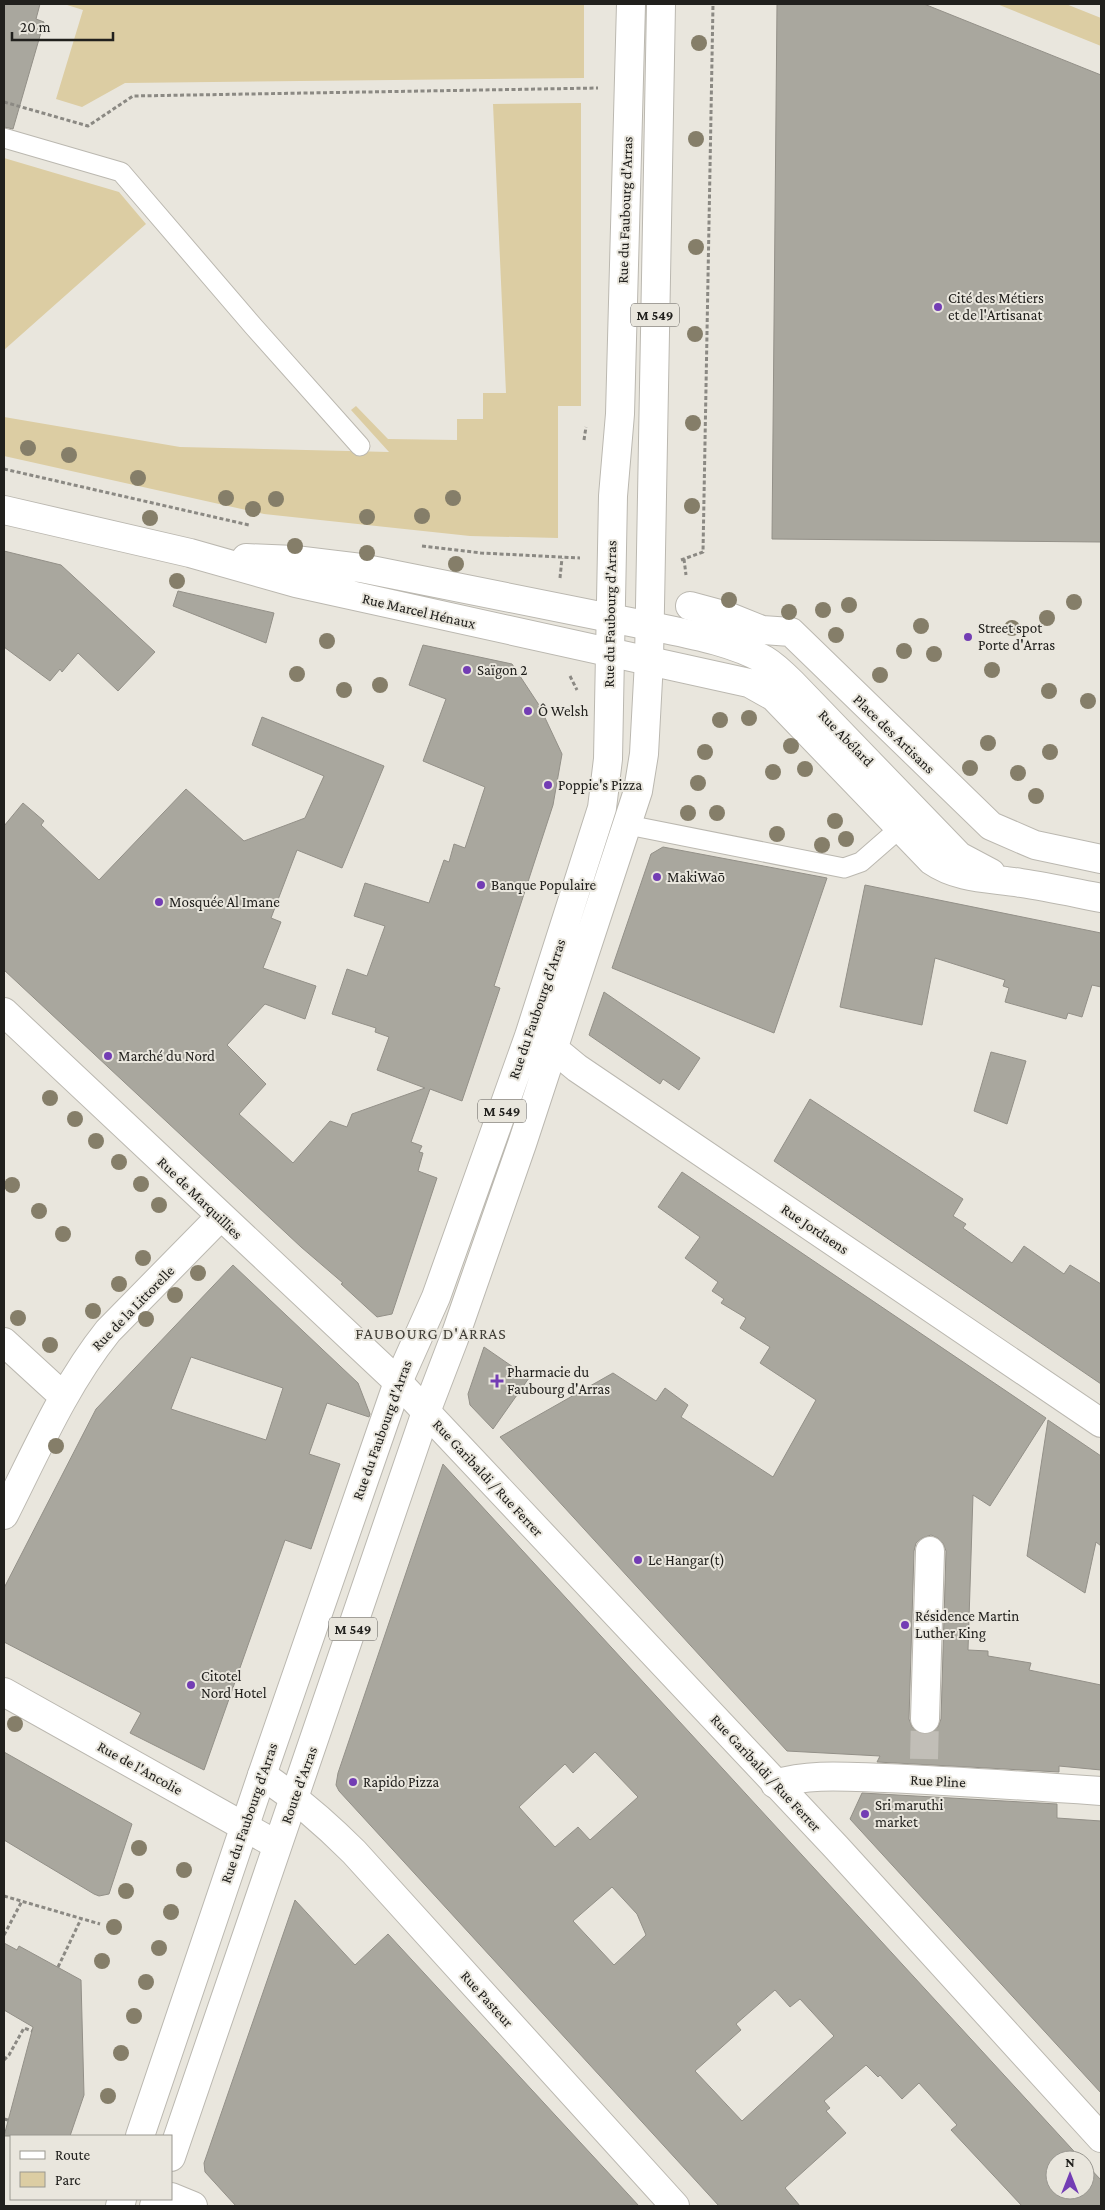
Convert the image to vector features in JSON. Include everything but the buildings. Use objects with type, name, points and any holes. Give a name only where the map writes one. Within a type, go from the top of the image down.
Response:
[{"type":"street","name":"Rue du Faubourg d'Arras","points":[[140,2135],[262,1775],[529,1036],[602,808],[608,758],[613,496],[620,414],[631,4]]},
{"type":"street","name":"Rue du Faubourg d'Arras","points":[[426,1412],[454,1339],[554,1048],[638,791],[644,754],[649,661],[661,4]]},
{"type":"street","name":"Rue Marcel Hénaux","points":[[4,510],[190,553],[296,583],[649,661]]},
{"type":"street","name":"Rue Marcel Hénaux","points":[[190,553],[295,560],[361,568],[650,626]]},
{"type":"street","name":"Place des Artisans","points":[[690,606],[727,616],[762,630],[791,632],[991,826],[1035,846],[1101,859]]},
{"type":"street","name":"Rue Abélard","points":[[650,626],[728,645],[766,661],[792,683],[960,856],[987,872],[1023,883]]},
{"type":"street","name":"Rue Abélard","points":[[649,661],[735,679],[764,690],[774,697],[932,861],[953,873],[1023,883],[1101,898]]},
{"type":"street","name":"Rue de Marquillies","points":[[4,1012],[402,1387],[426,1412]]},
{"type":"street","name":"Rue Jordaens","points":[[529,1036],[554,1048],[576,1068],[1101,1423]]},
{"type":"street","name":"Rue de la Littorelle","points":[[4,1515],[79,1369],[108,1331],[220,1217]]},
{"type":"street","points":[[4,1342],[64,1398]]},
{"type":"street","name":"Rue Garibaldi / Rue Ferrer","points":[[426,1412],[836,1847],[1101,2138]]},
{"type":"street","name":"Route d'Arras","points":[[172,2155],[426,1412]]},
{"type":"street","points":[[925,1720],[930,1551]]},
{"type":"street","name":"Rue de l'Ancolie","points":[[4,1692],[277,1845]]},
{"type":"street","name":"Rue Pline","points":[[775,1784],[793,1778],[923,1769],[1101,1791]]},
{"type":"street","name":"Rue Pasteur","points":[[262,1775],[320,1818],[354,1852],[675,2206]]},
{"type":"street","points":[[172,2197],[193,2206]]},
{"type":"lane","points":[[4,138],[122,172],[254,327],[360,446]]},
{"type":"lane","points":[[628,825],[844,868],[861,862],[900,828]]},
{"type":"path","points":[[684,559],[703,552],[713,4]]},
{"type":"path","points":[[4,102],[88,126],[132,96],[599,88]]},
{"type":"path","points":[[4,468],[254,526]]},
{"type":"path","points":[[412,545],[481,553],[586,558]]},
{"type":"path","points":[[568,672],[579,695]]},
{"type":"path","points":[[4,1896],[100,1924]]},
{"type":"path","points":[[4,1936],[22,1901]]},
{"type":"path","points":[[58,1967],[82,1919]]},
{"type":"path","points":[[4,2060],[9,2055],[24,2028],[32,2031]]},
{"type":"green space","points":[[64,4],[584,4],[584,78],[125,83],[82,107],[56,99],[83,10]]},
{"type":"green space","points":[[997,4],[1066,4],[1101,18],[1101,46]]},
{"type":"green space","points":[[581,103],[581,406],[558,406],[558,538],[470,536],[264,514],[4,456],[4,417],[180,447],[389,452],[351,410],[356,406],[388,439],[457,440],[457,419],[483,419],[483,393],[506,393],[493,104]]},
{"type":"green space","points":[[4,158],[119,192],[146,224],[4,350]]},
{"type":"tunnel","points":[[924,1759],[925,1719]]},
{"type":"place","name":"Cité des Métiers et de l'Artisanat","points":[[938,307]]},
{"type":"place","name":"Street spot Porte d'Arras","points":[[968,637]]},
{"type":"place","name":"Saïgon 2","points":[[467,670]]},
{"type":"place","name":"Ô Welsh","points":[[528,711]]},
{"type":"place","name":"Poppie's Pizza","points":[[548,785]]},
{"type":"place","name":"MakiWaō","points":[[657,877]]},
{"type":"place","name":"Banque Populaire","points":[[481,885]]},
{"type":"place","name":"Mosquée Al Imane","points":[[159,902]]},
{"type":"place","name":"Marché du Nord","points":[[108,1056]]},
{"type":"place","name":"Pharmacie du Faubourg d'Arras","points":[[497,1381]]},
{"type":"place","name":"Le Hangar(t)","points":[[638,1560]]},
{"type":"place","name":"Résidence Martin Luther King","points":[[905,1625]]},
{"type":"place","name":"Citotel Nord Hotel","points":[[191,1685]]},
{"type":"place","name":"Rapido Pizza","points":[[353,1782]]},
{"type":"place","name":"Sri maruthi market","points":[[865,1814]]},
{"type":"district","name":"FAUBOURG D'ARRAS","points":[[431,1333]]}]
